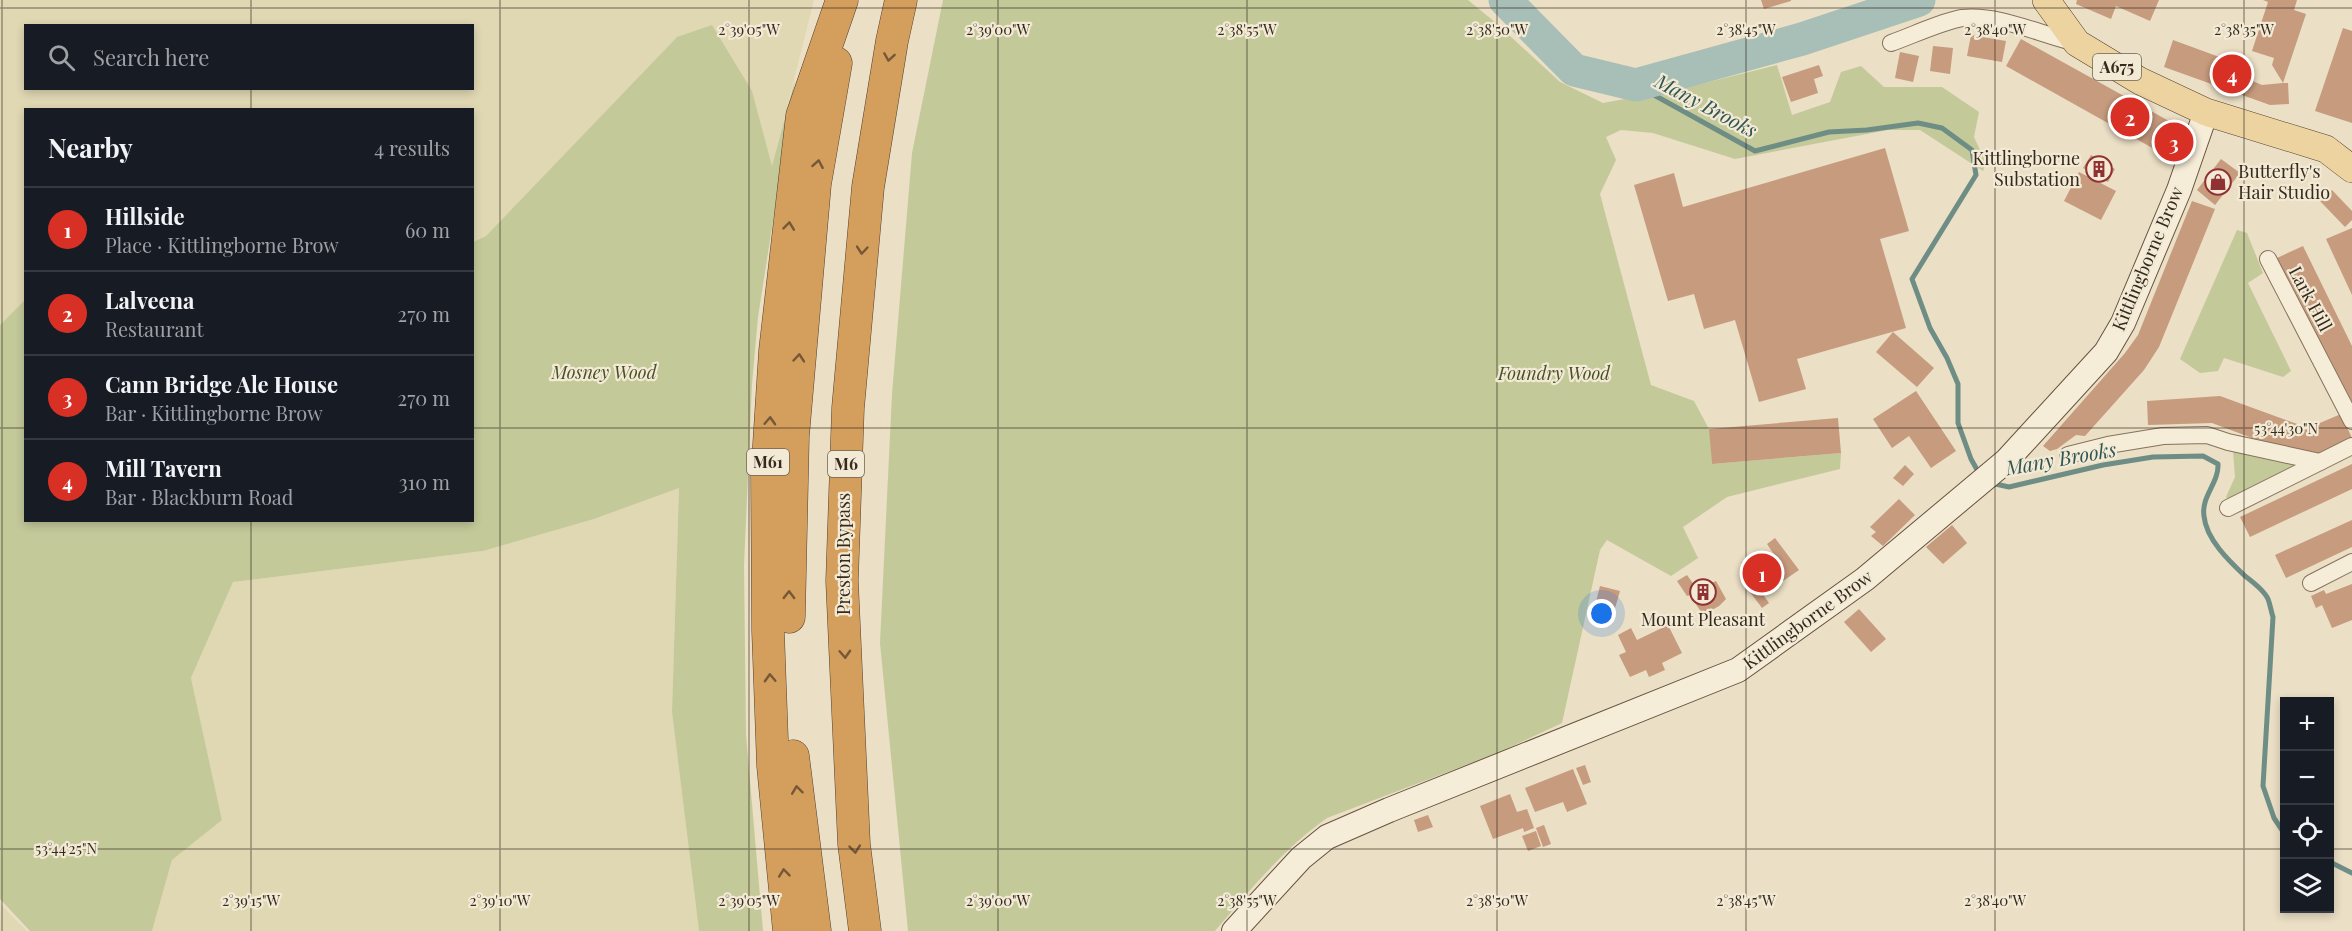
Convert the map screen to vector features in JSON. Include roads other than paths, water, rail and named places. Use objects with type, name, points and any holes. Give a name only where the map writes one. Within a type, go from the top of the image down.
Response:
[{"type":"highway","name":"M61","points":[[789,931],[773,766],[768,631],[767,475],[775,351],[802,116],[842,0]]},
{"type":"highway","points":[[815,931],[793,756],[788,635],[793,436],[815,184],[848,0]]},
{"type":"highway","name":"Preston Bypass","points":[[865,931],[854,844],[842,581],[847,419],[868,187],[901,0]]},
{"type":"main road","name":"A675","points":[[2051,3],[2077,43],[2140,81],[2206,112],[2326,149],[2352,169]]},
{"type":"street","points":[[1891,43],[1960,18],[1978,18],[1998,21],[2050,38],[2077,43]]},
{"type":"street","name":"Kittlingborne Brow","points":[[1234,931],[1301,858],[1327,837],[1738,670],[1865,579],[2006,461],[2106,352],[2123,323],[2179,190],[2206,112]]},
{"type":"street","name":"Lark Hill","points":[[2268,259],[2352,421]]},
{"type":"street","points":[[2068,455],[2108,444],[2163,436],[2207,435],[2228,442],[2320,462]]},
{"type":"street","points":[[2228,508],[2352,447]]},
{"type":"street","points":[[2311,583],[2352,562]]},
{"type":"waterway","points":[[1505,0],[1574,70],[1636,85],[1802,39],[1919,0]]},
{"type":"waterway","name":"Many Brooks","points":[[1636,85],[1755,151],[1829,132],[1867,130],[1918,123],[1942,128],[1972,150],[1976,175],[1912,279],[1930,328],[1958,384],[1958,423],[1971,459],[1980,475]]},
{"type":"waterway","name":"Many Brooks","points":[[1991,483],[2009,487],[2103,465],[2153,457],[2203,456],[2218,464],[2216,477],[2205,502],[2206,525],[2214,541],[2226,556],[2266,596],[2273,617],[2263,786],[2274,818],[2280,827]]},
{"type":"waterway","name":"Many Brooks","points":[[2334,864],[2352,873]]},
{"type":"place","name":"Mill Tavern","points":[[2232,74]]},
{"type":"place","name":"Lalveena","points":[[2130,117]]},
{"type":"place","name":"Cann Bridge Ale House","points":[[2174,142]]},
{"type":"place","name":"Kittlingborne Substation","points":[[2099,169]]},
{"type":"place","name":"Butterfly's Hair Studio","points":[[2218,182]]},
{"type":"place","name":"Hillside","points":[[1762,573]]},
{"type":"place","name":"Mount Pleasant","points":[[1703,592]]},
{"type":"park label","name":"Mosney Wood","points":[[604,373]]},
{"type":"park label","name":"Foundry Wood","points":[[1554,374]]}]
